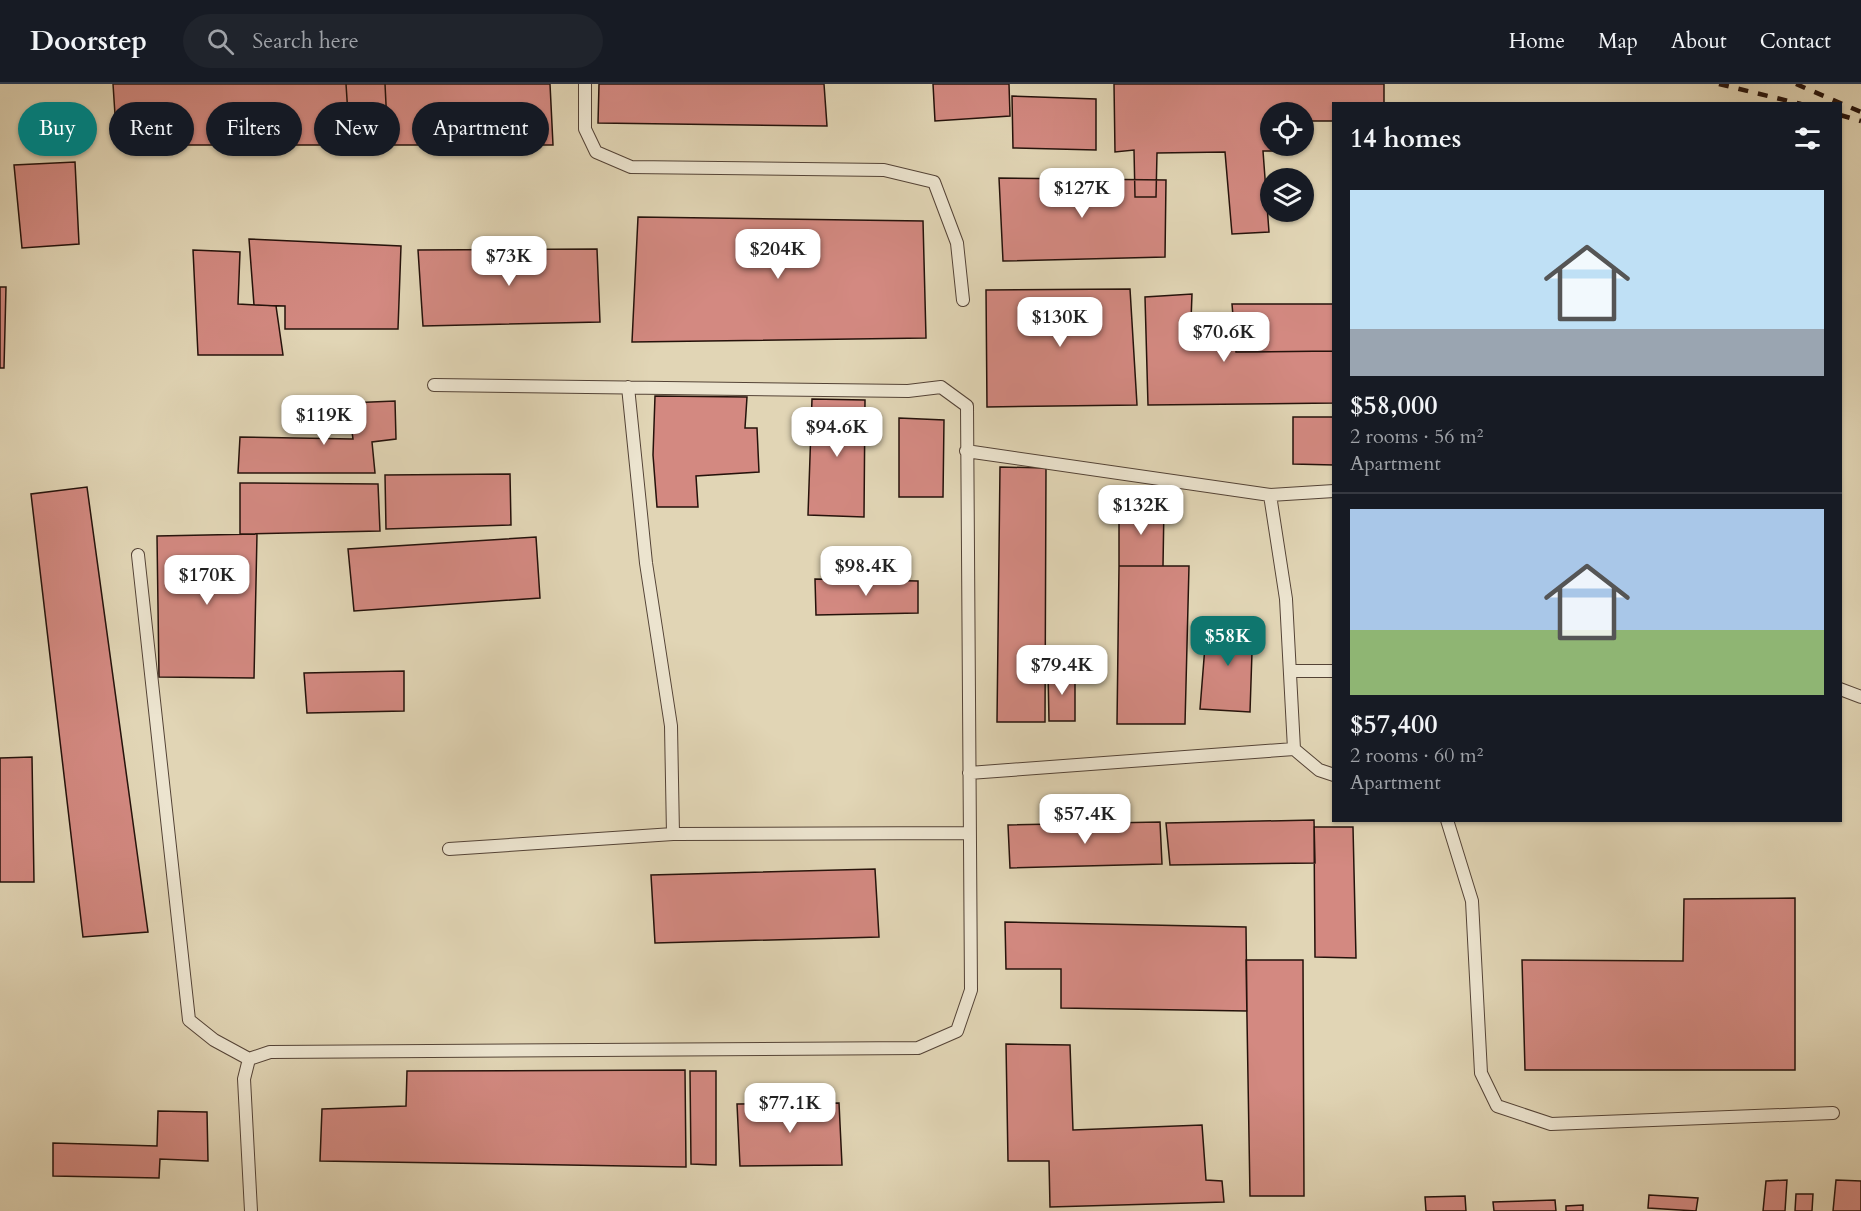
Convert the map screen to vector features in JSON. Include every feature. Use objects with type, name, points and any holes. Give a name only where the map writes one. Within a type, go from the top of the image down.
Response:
[{"type":"lane","points":[[585,84],[585,129],[596,152],[631,167],[884,170],[934,182],[957,243],[963,300]]},
{"type":"lane","points":[[138,555],[189,1020],[214,1040],[249,1059],[270,1052],[918,1048],[957,1031],[971,990],[967,406],[940,387],[908,391],[434,385]]},
{"type":"lane","points":[[628,387],[646,563],[671,726],[673,834]]},
{"type":"lane","points":[[966,451],[1270,495],[1332,491]]},
{"type":"lane","points":[[1270,495],[1286,599],[1294,749]]},
{"type":"lane","points":[[1290,671],[1332,671]]},
{"type":"lane","points":[[1842,690],[1861,697]]},
{"type":"lane","points":[[969,773],[1294,749],[1319,770],[1332,774]]},
{"type":"lane","points":[[1448,822],[1472,902],[1481,1073],[1497,1106],[1551,1124],[1833,1113]]},
{"type":"lane","points":[[449,849],[673,834],[969,833]]},
{"type":"lane","points":[[249,1059],[244,1079],[251,1211]]},
{"type":"building","points":[[113,84],[550,84],[553,145],[549,145],[549,102],[412,102],[412,145],[400,145],[400,102],[314,102],[314,145],[302,145],[302,102],[206,102],[206,145],[194,145],[194,102],[114,102]]},
{"type":"building","points":[[346,84],[385,84],[386,102],[347,102]]},
{"type":"building","points":[[599,84],[824,84],[827,126],[598,123]]},
{"type":"building","points":[[933,84],[1009,84],[1010,116],[935,121]]},
{"type":"building","points":[[1114,84],[1384,84],[1384,102],[1332,102],[1332,121],[1314,121],[1314,102],[1260,102],[1260,156],[1263,156],[1264,168],[1260,168],[1260,222],[1268,222],[1269,232],[1232,234],[1225,152],[1157,153],[1156,197],[1135,197],[1134,150],[1115,152]]},
{"type":"building","points":[[1012,96],[1096,99],[1096,150],[1013,148]]},
{"type":"building","points":[[75,162],[79,244],[22,248],[14,165]]},
{"type":"building","points":[[999,178],[1166,180],[1165,257],[1003,261]]},
{"type":"building","points":[[638,217],[923,221],[926,338],[632,342]]},
{"type":"building","points":[[249,239],[401,246],[398,329],[285,329],[285,306],[254,305]]},
{"type":"building","points":[[597,249],[600,322],[423,326],[418,250]]},
{"type":"building","points":[[193,250],[240,252],[238,304],[276,306],[283,355],[198,355]]},
{"type":"building","points":[[0,287],[6,287],[4,368],[0,368]]},
{"type":"building","points":[[1130,289],[1137,405],[987,407],[986,290]]},
{"type":"building","points":[[1192,294],[1191,321],[1234,318],[1236,352],[1332,351],[1332,403],[1148,405],[1145,297]]},
{"type":"building","points":[[1232,304],[1332,304],[1332,351],[1236,352]]},
{"type":"building","points":[[655,396],[747,397],[745,428],[757,428],[759,472],[696,476],[698,507],[657,507],[653,455]]},
{"type":"building","points":[[812,399],[865,400],[864,517],[808,515]]},
{"type":"building","points":[[395,401],[396,439],[372,442],[375,473],[238,473],[240,437],[353,439],[348,403]]},
{"type":"building","points":[[1293,417],[1332,417],[1332,465],[1293,464]]},
{"type":"building","points":[[899,418],[944,420],[943,497],[899,497]]},
{"type":"building","points":[[1000,467],[1046,468],[1045,722],[997,722]]},
{"type":"building","points":[[510,474],[511,525],[386,529],[385,475]]},
{"type":"building","points":[[240,483],[378,484],[380,531],[240,534]]},
{"type":"building","points":[[87,487],[148,932],[83,937],[31,494]]},
{"type":"building","points":[[1164,505],[1163,566],[1119,566],[1119,506]]},
{"type":"building","points":[[257,534],[254,678],[159,677],[157,536]]},
{"type":"building","points":[[536,537],[540,598],[354,611],[348,549]]},
{"type":"building","points":[[1119,566],[1189,566],[1185,724],[1117,724]]},
{"type":"building","points":[[815,579],[918,581],[918,613],[816,615]]},
{"type":"building","points":[[1207,621],[1253,622],[1250,712],[1200,709]]},
{"type":"building","points":[[1075,670],[1075,721],[1049,721],[1048,671]]},
{"type":"building","points":[[404,671],[404,711],[307,713],[304,673]]},
{"type":"building","points":[[32,757],[34,882],[0,882],[0,758]]},
{"type":"building","points":[[1314,820],[1315,863],[1170,865],[1166,823]]},
{"type":"building","points":[[1160,822],[1162,864],[1010,868],[1008,825]]},
{"type":"building","points":[[1314,827],[1353,827],[1356,958],[1315,957]]},
{"type":"building","points":[[875,869],[879,937],[655,943],[651,875]]},
{"type":"building","points":[[1795,898],[1795,1070],[1525,1070],[1522,960],[1683,961],[1684,899]]},
{"type":"building","points":[[1005,922],[1246,927],[1247,1011],[1061,1008],[1061,969],[1006,969]]},
{"type":"building","points":[[1246,960],[1303,960],[1304,1196],[1250,1196]]},
{"type":"building","points":[[1006,1044],[1070,1045],[1073,1130],[1202,1125],[1206,1180],[1222,1181],[1224,1202],[1050,1207],[1049,1161],[1008,1161]]},
{"type":"building","points":[[685,1070],[686,1167],[320,1161],[322,1109],[406,1106],[407,1071]]},
{"type":"building","points":[[690,1071],[716,1071],[716,1165],[691,1164]]},
{"type":"building","points":[[839,1103],[842,1165],[740,1166],[737,1104]]},
{"type":"building","points":[[158,1111],[207,1112],[208,1161],[160,1159],[159,1178],[53,1176],[53,1143],[157,1146]]},
{"type":"building","points":[[1787,1180],[1785,1211],[1763,1211],[1766,1181]]},
{"type":"building","points":[[1836,1180],[1861,1181],[1861,1211],[1833,1211]]},
{"type":"building","points":[[1796,1194],[1813,1194],[1812,1211],[1795,1211]]},
{"type":"building","points":[[1649,1195],[1698,1198],[1696,1211],[1648,1208]]},
{"type":"building","points":[[1465,1196],[1466,1211],[1426,1211],[1425,1197]]},
{"type":"building","points":[[1555,1200],[1556,1211],[1494,1211],[1493,1202]]},
{"type":"building","points":[[1583,1205],[1583,1211],[1566,1211],[1566,1206]]},
{"type":"railway","points":[[1719,84],[1793,102]]},
{"type":"railway","points":[[1796,84],[1838,102]]},
{"type":"railway","points":[[1842,104],[1861,112]]},
{"type":"railway","points":[[1842,116],[1861,121]]}]
